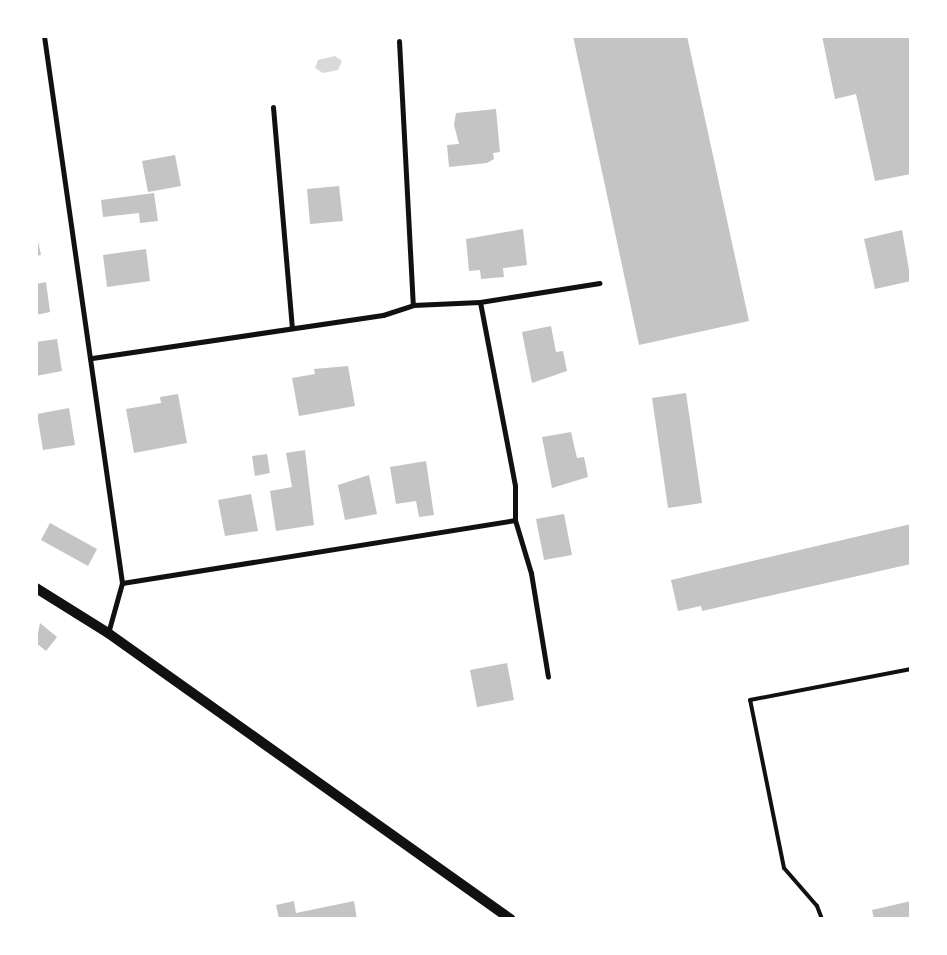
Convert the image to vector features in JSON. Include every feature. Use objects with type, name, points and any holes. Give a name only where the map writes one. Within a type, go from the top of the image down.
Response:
[{"type":"main road","points":[[36,588],[108,633],[511,919]]},
{"type":"street","points":[[44,36],[92,358],[122,583],[108,633]]},
{"type":"street","points":[[399,41],[413,305]]},
{"type":"street","points":[[273,107],[292,328]]},
{"type":"street","points":[[92,358],[383,315],[413,305],[480,302],[600,283]]},
{"type":"street","points":[[480,302],[515,486],[514,520],[531,573],[548,677]]},
{"type":"street","points":[[122,583],[514,520]]},
{"type":"lane","points":[[822,919],[821,912],[784,868],[750,700],[911,669]]},
{"type":"shaded area","points":[[335,56],[342,61],[338,70],[323,73],[315,68],[318,60]]},
{"type":"building","points":[[573,36],[687,36],[749,321],[639,345]]},
{"type":"building","points":[[822,36],[911,36],[911,174],[875,181],[856,94],[835,99]]},
{"type":"building","points":[[496,109],[500,152],[493,153],[494,159],[487,163],[449,167],[447,145],[459,144],[454,125],[456,113]]},
{"type":"building","points":[[175,155],[181,186],[148,192],[142,161]]},
{"type":"building","points":[[339,186],[343,221],[310,224],[307,189]]},
{"type":"building","points":[[154,193],[158,221],[140,223],[139,213],[103,217],[101,200]]},
{"type":"building","points":[[523,229],[527,265],[503,268],[504,277],[481,279],[480,270],[469,271],[466,239]]},
{"type":"building","points":[[902,230],[911,281],[875,289],[864,239]]},
{"type":"building","points":[[36,232],[41,255],[36,256]]},
{"type":"building","points":[[146,249],[150,281],[107,287],[103,255]]},
{"type":"building","points":[[46,282],[50,312],[36,315],[36,284]]},
{"type":"building","points":[[551,326],[556,352],[563,351],[567,371],[532,383],[522,332]]},
{"type":"building","points":[[57,339],[62,371],[36,376],[36,342]]},
{"type":"building","points":[[348,366],[355,406],[299,416],[292,378],[315,374],[314,369]]},
{"type":"building","points":[[686,393],[702,503],[668,508],[652,398]]},
{"type":"building","points":[[178,394],[187,443],[134,453],[126,409],[161,403],[160,397]]},
{"type":"building","points":[[69,408],[75,445],[43,450],[37,414]]},
{"type":"building","points":[[571,432],[577,458],[584,457],[588,477],[552,488],[542,437]]},
{"type":"building","points":[[305,450],[314,525],[276,531],[270,491],[292,487],[286,453]]},
{"type":"building","points":[[267,454],[270,473],[255,476],[252,456]]},
{"type":"building","points":[[426,461],[434,515],[419,517],[416,501],[396,504],[390,467]]},
{"type":"building","points":[[369,475],[377,514],[345,520],[338,485]]},
{"type":"building","points":[[251,494],[258,531],[225,536],[218,500]]},
{"type":"building","points":[[564,514],[572,555],[544,560],[536,519]]},
{"type":"building","points":[[50,523],[97,549],[88,566],[41,540]]},
{"type":"building","points":[[911,524],[911,564],[702,611],[701,606],[678,611],[671,580]]},
{"type":"building","points":[[40,623],[57,637],[46,651],[36,643]]},
{"type":"building","points":[[507,663],[514,700],[477,707],[470,670]]},
{"type":"building","points":[[294,901],[296,913],[354,901],[357,919],[279,919],[276,905]]},
{"type":"building","points":[[911,901],[911,919],[874,919],[872,910]]}]
